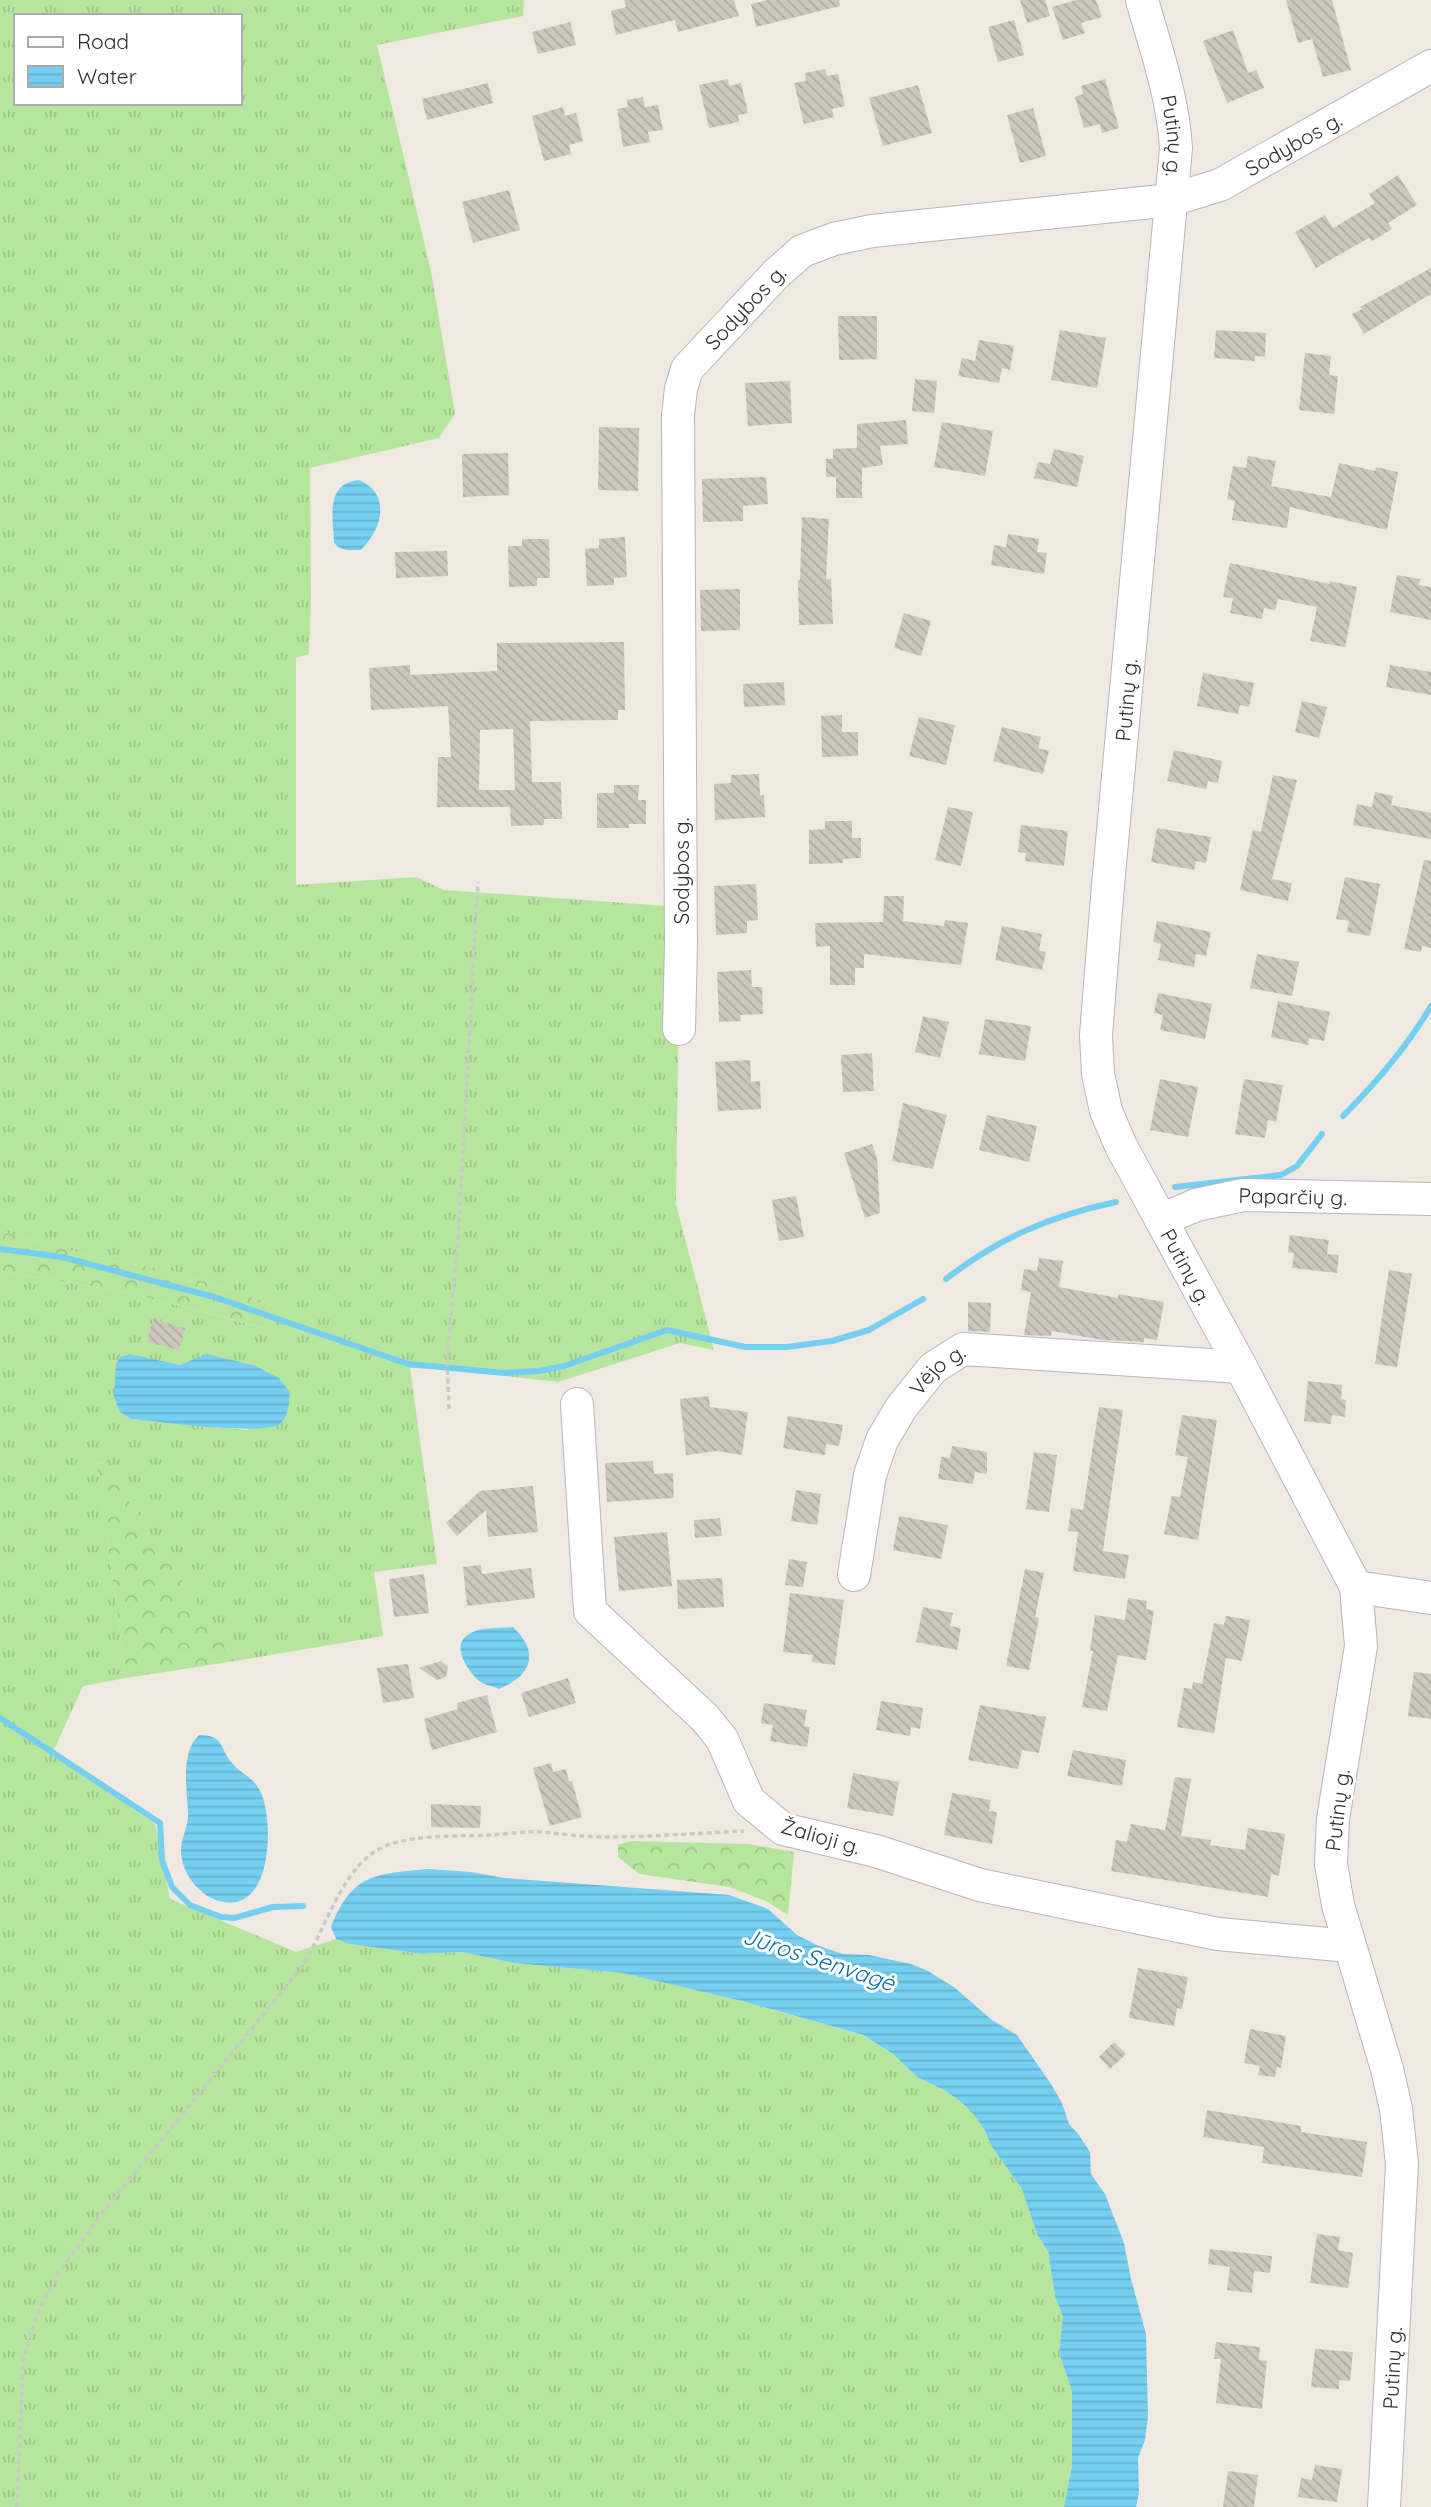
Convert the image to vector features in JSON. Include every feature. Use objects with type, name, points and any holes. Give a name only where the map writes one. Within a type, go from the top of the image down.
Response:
[{"type":"street","name":"Putinų g.","points":[[1142,0],[1168,91],[1175,148],[1109,872],[1096,1035],[1098,1074],[1106,1111],[1121,1146],[1356,1587],[1360,1646],[1334,1819],[1331,1864],[1338,1905],[1387,2069],[1396,2109],[1402,2164],[1384,2507]]},
{"type":"street","name":"Sodybos g.","points":[[679,1029],[681,932],[678,415],[687,369],[776,274],[802,251],[834,239],[915,225],[1171,200],[1220,185],[1431,66]]},
{"type":"street","name":"Paparčių g.","points":[[1161,1220],[1196,1205],[1242,1195],[1431,1199]]},
{"type":"street","name":"Vėjo g.","points":[[854,1575],[870,1475],[882,1440],[901,1408],[933,1368],[963,1349],[1241,1367]]},
{"type":"street","name":"Žalioji g.","points":[[577,1404],[590,1611],[705,1718],[722,1739],[749,1801],[783,1829],[876,1851],[993,1888],[1218,1934],[1350,1946]]},
{"type":"street","points":[[1356,1587],[1431,1598]]},
{"type":"path","points":[[449,1409],[447,1359],[458,1241],[478,882]]},
{"type":"path","points":[[17,2507],[23,2362],[37,2314],[60,2273],[103,2212],[301,1968],[314,1948],[344,1886],[366,1859],[391,1843],[415,1839],[541,1832],[565,1836],[606,1837],[783,1829]]},
{"type":"green space","points":[[0,0],[524,0],[523,16],[377,45],[431,271],[455,414],[439,438],[310,468],[309,654],[296,658],[296,885],[416,877],[444,890],[680,907],[676,1204],[714,1350],[680,1343],[558,1382],[455,1370],[410,1368],[437,1564],[374,1572],[383,1636],[235,1661],[103,1462],[97,1463],[126,1678],[83,1686],[52,1754],[155,1824],[170,1899],[296,1952],[336,1939],[349,1944],[423,1954],[462,1952],[514,1963],[622,1973],[742,2001],[862,2035],[893,2054],[917,2077],[946,2091],[972,2111],[984,2129],[992,2147],[1022,2189],[1037,2234],[1048,2250],[1055,2296],[1063,2317],[1059,2353],[1072,2391],[1072,2466],[1064,2507],[0,2507],[0,1271],[130,1293],[264,1328],[270,1304],[178,1272],[93,1257],[0,1231]],"holes":[[[130,1354],[160,1362],[195,1366],[253,1367],[278,1379],[290,1392],[247,1430],[131,1419],[120,1412]]]},
{"type":"green space","points":[[0,1231],[93,1257],[178,1272],[270,1304],[265,1328],[130,1293],[0,1271]]},
{"type":"green space","points":[[103,1462],[235,1661],[126,1678],[97,1464]]},
{"type":"green space","points":[[630,1841],[749,1844],[794,1852],[788,1915],[766,1901],[729,1887],[639,1874],[618,1857],[618,1845]]},
{"type":"water","points":[[359,480],[376,494],[380,512],[374,532],[361,550],[346,550],[334,543],[333,503],[341,488]]},
{"type":"water","points":[[130,1354],[180,1365],[207,1354],[256,1366],[279,1378],[290,1392],[287,1413],[281,1423],[255,1429],[131,1419],[120,1412],[114,1397],[116,1365],[120,1357]]},
{"type":"water","points":[[513,1627],[527,1646],[529,1662],[525,1670],[519,1677],[499,1689],[481,1682],[462,1658],[463,1639],[478,1630]]},
{"type":"water","points":[[199,1735],[218,1740],[232,1763],[258,1788],[265,1805],[268,1838],[263,1872],[257,1886],[248,1896],[236,1902],[215,1900],[197,1888],[182,1859],[181,1849],[188,1817],[187,1761],[189,1751]]},
{"type":"water","points":[[428,1869],[504,1878],[729,1895],[768,1909],[797,1935],[819,1946],[843,1954],[869,1955],[911,1964],[928,1971],[955,1988],[992,2020],[1017,2035],[1051,2084],[1062,2103],[1069,2124],[1090,2152],[1091,2174],[1105,2194],[1124,2243],[1146,2334],[1148,2417],[1145,2440],[1138,2458],[1139,2493],[1136,2507],[1064,2507],[1072,2466],[1072,2391],[1059,2353],[1063,2317],[1055,2296],[1048,2251],[1037,2234],[1022,2189],[992,2147],[972,2112],[946,2091],[917,2077],[893,2054],[863,2035],[742,2001],[622,1973],[514,1963],[462,1952],[423,1954],[349,1944],[336,1939],[331,1927],[339,1909],[357,1886],[380,1875]]},
{"type":"building","points":[[624,0],[734,0],[739,16],[678,32],[675,20],[616,35],[611,11],[626,7]]},
{"type":"building","points":[[768,0],[839,0],[840,6],[756,27],[751,4]]},
{"type":"building","points":[[1020,0],[1045,0],[1050,16],[1027,23]]},
{"type":"building","points":[[1076,0],[1096,0],[1102,17],[1081,23],[1085,33],[1063,40],[1052,7]]},
{"type":"building","points":[[1286,0],[1332,0],[1351,70],[1323,77],[1312,39],[1298,43]]},
{"type":"building","points":[[1014,20],[1024,55],[998,62],[988,27]]},
{"type":"building","points":[[570,22],[576,45],[538,54],[532,32]]},
{"type":"building","points":[[1233,30],[1248,73],[1256,70],[1264,88],[1227,103],[1203,41]]},
{"type":"building","points":[[825,69],[827,76],[838,74],[845,106],[832,109],[834,117],[804,124],[794,83],[806,81],[805,73]]},
{"type":"building","points":[[728,79],[729,86],[741,83],[748,113],[738,115],[739,122],[709,128],[699,85]]},
{"type":"building","points":[[1105,79],[1119,128],[1102,133],[1100,124],[1084,128],[1075,97],[1083,94],[1081,86]]},
{"type":"building","points":[[488,83],[493,103],[427,120],[422,99]]},
{"type":"building","points":[[918,85],[932,133],[883,146],[869,98]]},
{"type":"building","points":[[643,97],[645,107],[658,105],[663,130],[648,132],[650,142],[623,147],[617,109],[628,107],[627,100]]},
{"type":"building","points":[[563,107],[565,116],[576,113],[583,141],[569,145],[571,154],[544,161],[532,116]]},
{"type":"building","points":[[1033,108],[1046,156],[1020,163],[1007,115]]},
{"type":"building","points":[[1398,175],[1417,205],[1388,223],[1392,229],[1372,241],[1369,238],[1316,268],[1295,232],[1325,215],[1333,228],[1375,203],[1369,194]]},
{"type":"building","points":[[509,190],[520,230],[473,243],[462,202]]},
{"type":"building","points":[[1431,268],[1431,294],[1364,334],[1352,314]]},
{"type":"building","points":[[838,316],[877,316],[877,359],[839,360]]},
{"type":"building","points":[[1060,330],[1106,338],[1097,388],[1051,380]]},
{"type":"building","points":[[1216,330],[1266,333],[1265,357],[1255,356],[1255,361],[1214,358]]},
{"type":"building","points":[[979,340],[1014,346],[1010,370],[1002,368],[999,383],[958,376],[962,358],[975,361]]},
{"type":"building","points":[[1305,353],[1331,356],[1329,375],[1338,376],[1334,414],[1299,410]]},
{"type":"building","points":[[915,379],[937,381],[934,413],[912,411]]},
{"type":"building","points":[[790,381],[792,423],[748,426],[745,383]]},
{"type":"building","points":[[906,420],[908,444],[880,446],[883,465],[862,468],[862,498],[836,498],[836,477],[826,477],[826,459],[833,459],[833,449],[857,448],[857,424]]},
{"type":"building","points":[[942,422],[993,431],[985,476],[934,467]]},
{"type":"building","points":[[599,427],[639,428],[638,491],[598,490]]},
{"type":"building","points":[[1054,449],[1084,456],[1077,487],[1034,478],[1038,462],[1050,464]]},
{"type":"building","points":[[508,453],[509,495],[463,497],[462,454]]},
{"type":"building","points":[[1248,456],[1276,461],[1271,486],[1331,497],[1339,463],[1375,471],[1376,467],[1398,472],[1387,530],[1290,507],[1287,528],[1232,520],[1235,501],[1227,499],[1233,466],[1246,468]]},
{"type":"building","points":[[766,477],[768,504],[743,506],[743,521],[703,522],[702,479]]},
{"type":"building","points":[[802,517],[829,519],[826,579],[831,579],[833,624],[799,625],[798,580]]},
{"type":"building","points":[[1008,534],[1039,539],[1037,552],[1047,553],[1044,574],[991,565],[994,545],[1006,547]]},
{"type":"building","points":[[625,537],[627,577],[614,578],[614,585],[587,586],[585,549],[599,548],[599,539]]},
{"type":"building","points":[[522,539],[549,539],[550,578],[537,578],[537,586],[509,587],[508,546],[522,546]]},
{"type":"building","points":[[447,551],[448,576],[396,578],[395,552]]},
{"type":"building","points":[[1230,563],[1357,587],[1345,647],[1310,641],[1317,607],[1278,599],[1275,610],[1264,608],[1262,619],[1230,613],[1233,598],[1223,597]]},
{"type":"building","points":[[1397,575],[1420,579],[1419,585],[1431,587],[1431,620],[1390,612]]},
{"type":"building","points":[[740,589],[740,630],[701,631],[700,590]]},
{"type":"building","points":[[904,613],[931,621],[921,656],[894,648]]},
{"type":"building","points":[[624,642],[625,710],[618,710],[618,720],[530,721],[532,782],[561,782],[562,819],[544,819],[544,825],[511,826],[510,807],[437,807],[438,757],[451,757],[448,706],[371,710],[369,668],[410,665],[410,675],[497,671],[497,643]],"holes":[[[513,729],[515,790],[479,790],[480,730]]]},
{"type":"building","points":[[1390,665],[1431,672],[1431,695],[1386,687]]},
{"type":"building","points":[[1203,673],[1254,683],[1249,707],[1240,705],[1238,714],[1197,706]]},
{"type":"building","points":[[784,682],[785,705],[744,707],[743,684]]},
{"type":"building","points":[[1302,701],[1327,707],[1319,738],[1295,732]]},
{"type":"building","points":[[842,715],[842,732],[858,732],[858,756],[822,757],[821,716]]},
{"type":"building","points":[[919,717],[955,725],[946,765],[909,756]]},
{"type":"building","points":[[1002,727],[1041,737],[1038,748],[1049,751],[1043,774],[993,761]]},
{"type":"building","points":[[1174,750],[1222,761],[1218,783],[1208,781],[1206,789],[1167,781]]},
{"type":"building","points":[[759,774],[765,817],[715,820],[714,784],[731,783],[731,775]]},
{"type":"building","points":[[1273,775],[1297,780],[1272,879],[1292,883],[1288,901],[1240,890],[1253,830],[1261,832]]},
{"type":"building","points":[[614,785],[639,785],[638,800],[646,800],[646,824],[629,824],[629,828],[597,828],[597,793],[614,793]]},
{"type":"building","points":[[1375,792],[1393,796],[1391,805],[1431,813],[1431,839],[1353,825],[1357,804],[1372,807]]},
{"type":"building","points":[[948,807],[973,812],[961,866],[935,860]]},
{"type":"building","points":[[825,821],[852,821],[852,838],[861,838],[861,858],[843,859],[843,863],[809,864],[809,830],[825,829]]},
{"type":"building","points":[[1021,825],[1068,831],[1064,866],[1025,861],[1026,853],[1018,852]]},
{"type":"building","points":[[1157,828],[1211,837],[1206,863],[1196,861],[1194,870],[1151,862]]},
{"type":"building","points":[[1424,860],[1431,861],[1431,948],[1422,946],[1421,952],[1404,949]]},
{"type":"building","points":[[1345,877],[1380,884],[1370,936],[1347,932],[1349,921],[1336,919]]},
{"type":"building","points":[[756,884],[758,920],[747,921],[747,933],[716,935],[714,886]]},
{"type":"building","points":[[884,896],[904,896],[903,921],[944,926],[945,920],[968,923],[961,965],[864,954],[864,968],[855,968],[855,985],[830,985],[830,946],[816,947],[815,923],[883,922]]},
{"type":"building","points":[[1157,921],[1211,932],[1206,956],[1196,954],[1194,967],[1158,960],[1161,944],[1153,942]]},
{"type":"building","points":[[1002,926],[1042,934],[1039,950],[1046,952],[1042,970],[995,960]]},
{"type":"building","points":[[1257,954],[1299,962],[1292,996],[1250,988]]},
{"type":"building","points":[[751,970],[752,987],[762,987],[763,1014],[740,1015],[741,1021],[719,1022],[717,972]]},
{"type":"building","points":[[1158,993],[1212,1004],[1205,1039],[1160,1030],[1163,1015],[1154,1013]]},
{"type":"building","points":[[1278,1001],[1330,1012],[1324,1041],[1309,1038],[1308,1045],[1271,1037]]},
{"type":"building","points":[[923,1016],[949,1022],[940,1058],[915,1052]]},
{"type":"building","points":[[985,1019],[1031,1026],[1025,1061],[979,1054]]},
{"type":"building","points":[[872,1053],[874,1091],[843,1092],[841,1055]]},
{"type":"building","points":[[750,1060],[751,1082],[760,1081],[761,1109],[718,1111],[715,1062]]},
{"type":"building","points":[[1160,1079],[1198,1087],[1188,1137],[1150,1130]]},
{"type":"building","points":[[1244,1079],[1283,1085],[1276,1122],[1268,1120],[1265,1138],[1235,1134]]},
{"type":"building","points":[[903,1103],[947,1115],[933,1169],[892,1161]]},
{"type":"building","points":[[987,1115],[1037,1126],[1029,1162],[979,1150]]},
{"type":"building","points":[[872,1144],[877,1158],[880,1213],[865,1218],[844,1153]]},
{"type":"building","points":[[796,1196],[804,1237],[779,1241],[772,1200]]},
{"type":"building","points":[[1290,1235],[1329,1240],[1327,1254],[1339,1255],[1337,1273],[1292,1268],[1294,1253],[1288,1252]]},
{"type":"building","points":[[1039,1258],[1063,1261],[1059,1287],[1118,1298],[1118,1294],[1164,1302],[1157,1340],[1102,1340],[1052,1331],[1051,1336],[1024,1335],[1031,1292],[1021,1290],[1024,1269],[1037,1271]]},
{"type":"building","points":[[1389,1270],[1412,1274],[1397,1367],[1375,1364]]},
{"type":"building","points":[[968,1302],[991,1303],[990,1332],[968,1331]]},
{"type":"building","points":[[153,1319],[185,1328],[179,1350],[147,1342]]},
{"type":"building","points":[[1308,1381],[1342,1385],[1341,1399],[1346,1400],[1345,1417],[1332,1415],[1331,1424],[1304,1421]]},
{"type":"building","points":[[709,1396],[710,1407],[748,1412],[742,1455],[717,1451],[686,1455],[680,1399]]},
{"type":"building","points":[[1099,1407],[1123,1410],[1103,1551],[1129,1555],[1125,1579],[1073,1571],[1078,1532],[1068,1531],[1071,1508],[1083,1510]]},
{"type":"building","points":[[1182,1415],[1217,1420],[1198,1540],[1164,1534],[1172,1496],[1180,1497],[1188,1457],[1175,1455]]},
{"type":"building","points":[[788,1416],[843,1425],[839,1446],[826,1444],[825,1455],[783,1448]]},
{"type":"building","points":[[952,1446],[987,1452],[987,1474],[975,1472],[973,1484],[938,1479],[941,1457],[950,1458]]},
{"type":"building","points":[[1034,1452],[1057,1455],[1049,1512],[1026,1509]]},
{"type":"building","points":[[653,1461],[654,1474],[673,1473],[674,1498],[607,1502],[605,1463]]},
{"type":"building","points":[[533,1486],[538,1532],[488,1537],[486,1510],[457,1536],[446,1523],[480,1491]]},
{"type":"building","points":[[796,1490],[821,1494],[817,1525],[791,1521]]},
{"type":"building","points":[[899,1516],[948,1525],[941,1559],[893,1550]]},
{"type":"building","points":[[720,1518],[722,1536],[695,1538],[694,1520]]},
{"type":"building","points":[[667,1532],[672,1586],[619,1591],[614,1537]]},
{"type":"building","points":[[789,1559],[807,1562],[803,1587],[785,1585]]},
{"type":"building","points":[[481,1565],[482,1574],[531,1568],[535,1598],[467,1606],[463,1567]]},
{"type":"building","points":[[1025,1569],[1044,1573],[1035,1617],[1039,1618],[1029,1670],[1006,1666]]},
{"type":"building","points":[[424,1574],[429,1613],[394,1617],[389,1579]]},
{"type":"building","points":[[722,1578],[724,1607],[678,1609],[677,1580]]},
{"type":"building","points":[[790,1593],[844,1600],[835,1665],[812,1662],[813,1655],[783,1652]]},
{"type":"building","points":[[1128,1598],[1147,1601],[1146,1609],[1154,1611],[1146,1660],[1118,1655],[1107,1711],[1082,1707],[1093,1651],[1090,1651],[1095,1615],[1125,1620]]},
{"type":"building","points":[[923,1607],[953,1613],[950,1626],[961,1628],[957,1650],[916,1642]]},
{"type":"building","points":[[1226,1616],[1250,1620],[1242,1661],[1226,1658],[1214,1733],[1177,1727],[1184,1688],[1192,1689],[1193,1682],[1202,1684],[1214,1623],[1224,1625]]},
{"type":"building","points":[[441,1661],[448,1667],[446,1677],[437,1680],[419,1668]]},
{"type":"building","points":[[408,1664],[414,1698],[383,1703],[377,1668]]},
{"type":"building","points":[[1414,1672],[1431,1674],[1431,1719],[1408,1716]]},
{"type":"building","points":[[568,1678],[576,1703],[529,1717],[521,1693]]},
{"type":"building","points":[[487,1695],[497,1732],[432,1750],[424,1719],[458,1709],[457,1703]]},
{"type":"building","points":[[881,1701],[923,1708],[920,1729],[911,1727],[910,1736],[876,1730]]},
{"type":"building","points":[[764,1703],[807,1710],[804,1726],[810,1727],[807,1747],[770,1741],[773,1725],[761,1723]]},
{"type":"building","points":[[980,1705],[1046,1717],[1039,1753],[1022,1750],[1018,1769],[968,1760]]},
{"type":"building","points":[[1073,1750],[1126,1760],[1122,1786],[1067,1776]]},
{"type":"building","points":[[551,1763],[553,1772],[566,1769],[582,1817],[550,1826],[533,1768]]},
{"type":"building","points":[[853,1773],[899,1782],[893,1816],[847,1808]]},
{"type":"building","points":[[1175,1777],[1191,1779],[1181,1836],[1211,1840],[1210,1845],[1245,1850],[1248,1828],[1285,1834],[1279,1876],[1271,1874],[1268,1897],[1111,1871],[1116,1840],[1127,1842],[1131,1824],[1165,1830]]},
{"type":"building","points":[[952,1793],[991,1800],[989,1811],[997,1812],[992,1844],[944,1835]]},
{"type":"building","points":[[431,1804],[481,1806],[480,1828],[431,1827]]},
{"type":"building","points":[[1138,1968],[1188,1977],[1182,2009],[1177,2008],[1174,2026],[1129,2018]]},
{"type":"building","points":[[1250,2029],[1286,2036],[1281,2068],[1277,2067],[1275,2077],[1258,2075],[1260,2066],[1244,2063]]},
{"type":"building","points":[[1114,2042],[1126,2054],[1110,2069],[1099,2057]]},
{"type":"building","points":[[1207,2110],[1301,2126],[1301,2132],[1367,2142],[1362,2177],[1262,2163],[1264,2147],[1203,2137]]},
{"type":"building","points":[[1317,2234],[1340,2237],[1338,2250],[1353,2253],[1348,2288],[1310,2283]]},
{"type":"building","points":[[1210,2249],[1272,2256],[1270,2273],[1254,2271],[1252,2293],[1227,2290],[1230,2267],[1208,2264]]},
{"type":"building","points":[[1216,2342],[1260,2347],[1259,2360],[1267,2361],[1262,2409],[1216,2403],[1221,2359],[1214,2359]]},
{"type":"building","points":[[1315,2349],[1353,2352],[1350,2381],[1339,2380],[1339,2389],[1311,2387]]},
{"type":"building","points":[[1315,2465],[1342,2469],[1337,2502],[1298,2497],[1301,2478],[1312,2480]]},
{"type":"building","points":[[1228,2471],[1258,2475],[1254,2507],[1223,2507]]},
{"type":"waterway","points":[[1343,1116],[1390,1064],[1431,1006]]},
{"type":"waterway","points":[[1175,1187],[1281,1175],[1297,1166],[1322,1134]]},
{"type":"waterway","points":[[946,1279],[966,1264],[1026,1230],[1069,1214],[1116,1202]]},
{"type":"waterway","points":[[0,1249],[62,1257],[214,1297],[408,1364],[505,1373],[564,1366],[667,1330],[745,1347],[787,1347],[832,1341],[869,1330],[923,1299]]},
{"type":"waterway","name":"Jūros Senvagė","points":[[0,1718],[160,1823],[162,1860],[172,1887],[190,1905],[221,1917],[234,1918],[273,1907],[303,1906]]}]
